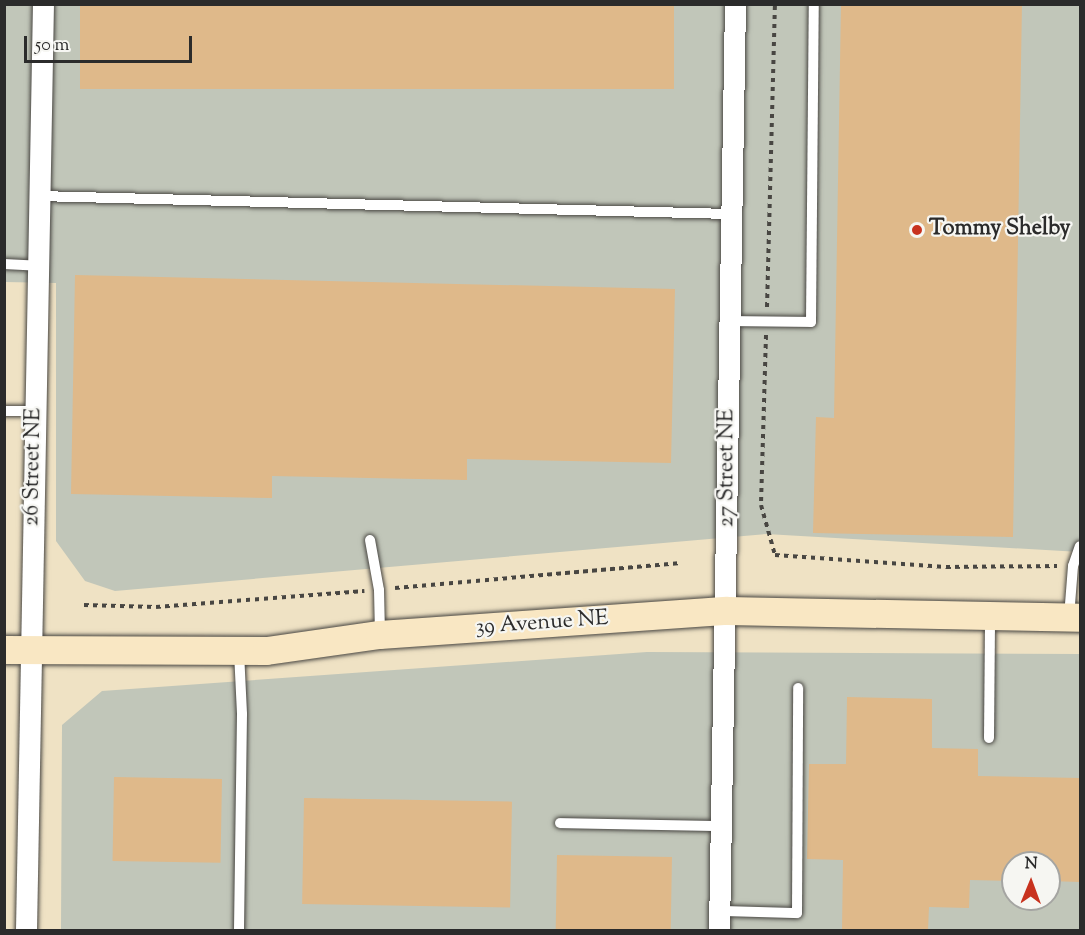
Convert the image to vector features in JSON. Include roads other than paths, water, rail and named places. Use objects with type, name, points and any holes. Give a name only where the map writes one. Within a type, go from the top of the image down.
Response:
[{"type":"street","name":"26 Street NE","points":[[26,930],[18,650],[35,411],[43,4]]},
{"type":"street","name":"27 Street NE","points":[[720,921],[727,611],[735,4]]},
{"type":"street","name":"39 Avenue NE","points":[[18,650],[238,652],[380,635],[727,611],[1075,617]]},
{"type":"lane","points":[[731,321],[812,322],[814,4]]},
{"type":"lane","points":[[39,196],[732,214]]},
{"type":"lane","points":[[4,264],[38,266]]},
{"type":"lane","points":[[4,411],[35,411]]},
{"type":"lane","points":[[370,540],[379,590],[380,635]]},
{"type":"lane","points":[[1075,617],[1073,566],[1080,546]]},
{"type":"lane","points":[[989,738],[990,616]]},
{"type":"lane","points":[[238,652],[242,714],[239,930]]},
{"type":"lane","points":[[720,921],[797,913],[798,688]]},
{"type":"lane","points":[[560,823],[722,826]]},
{"type":"place","name":"Tommy Shelby","points":[[917,230]]}]
